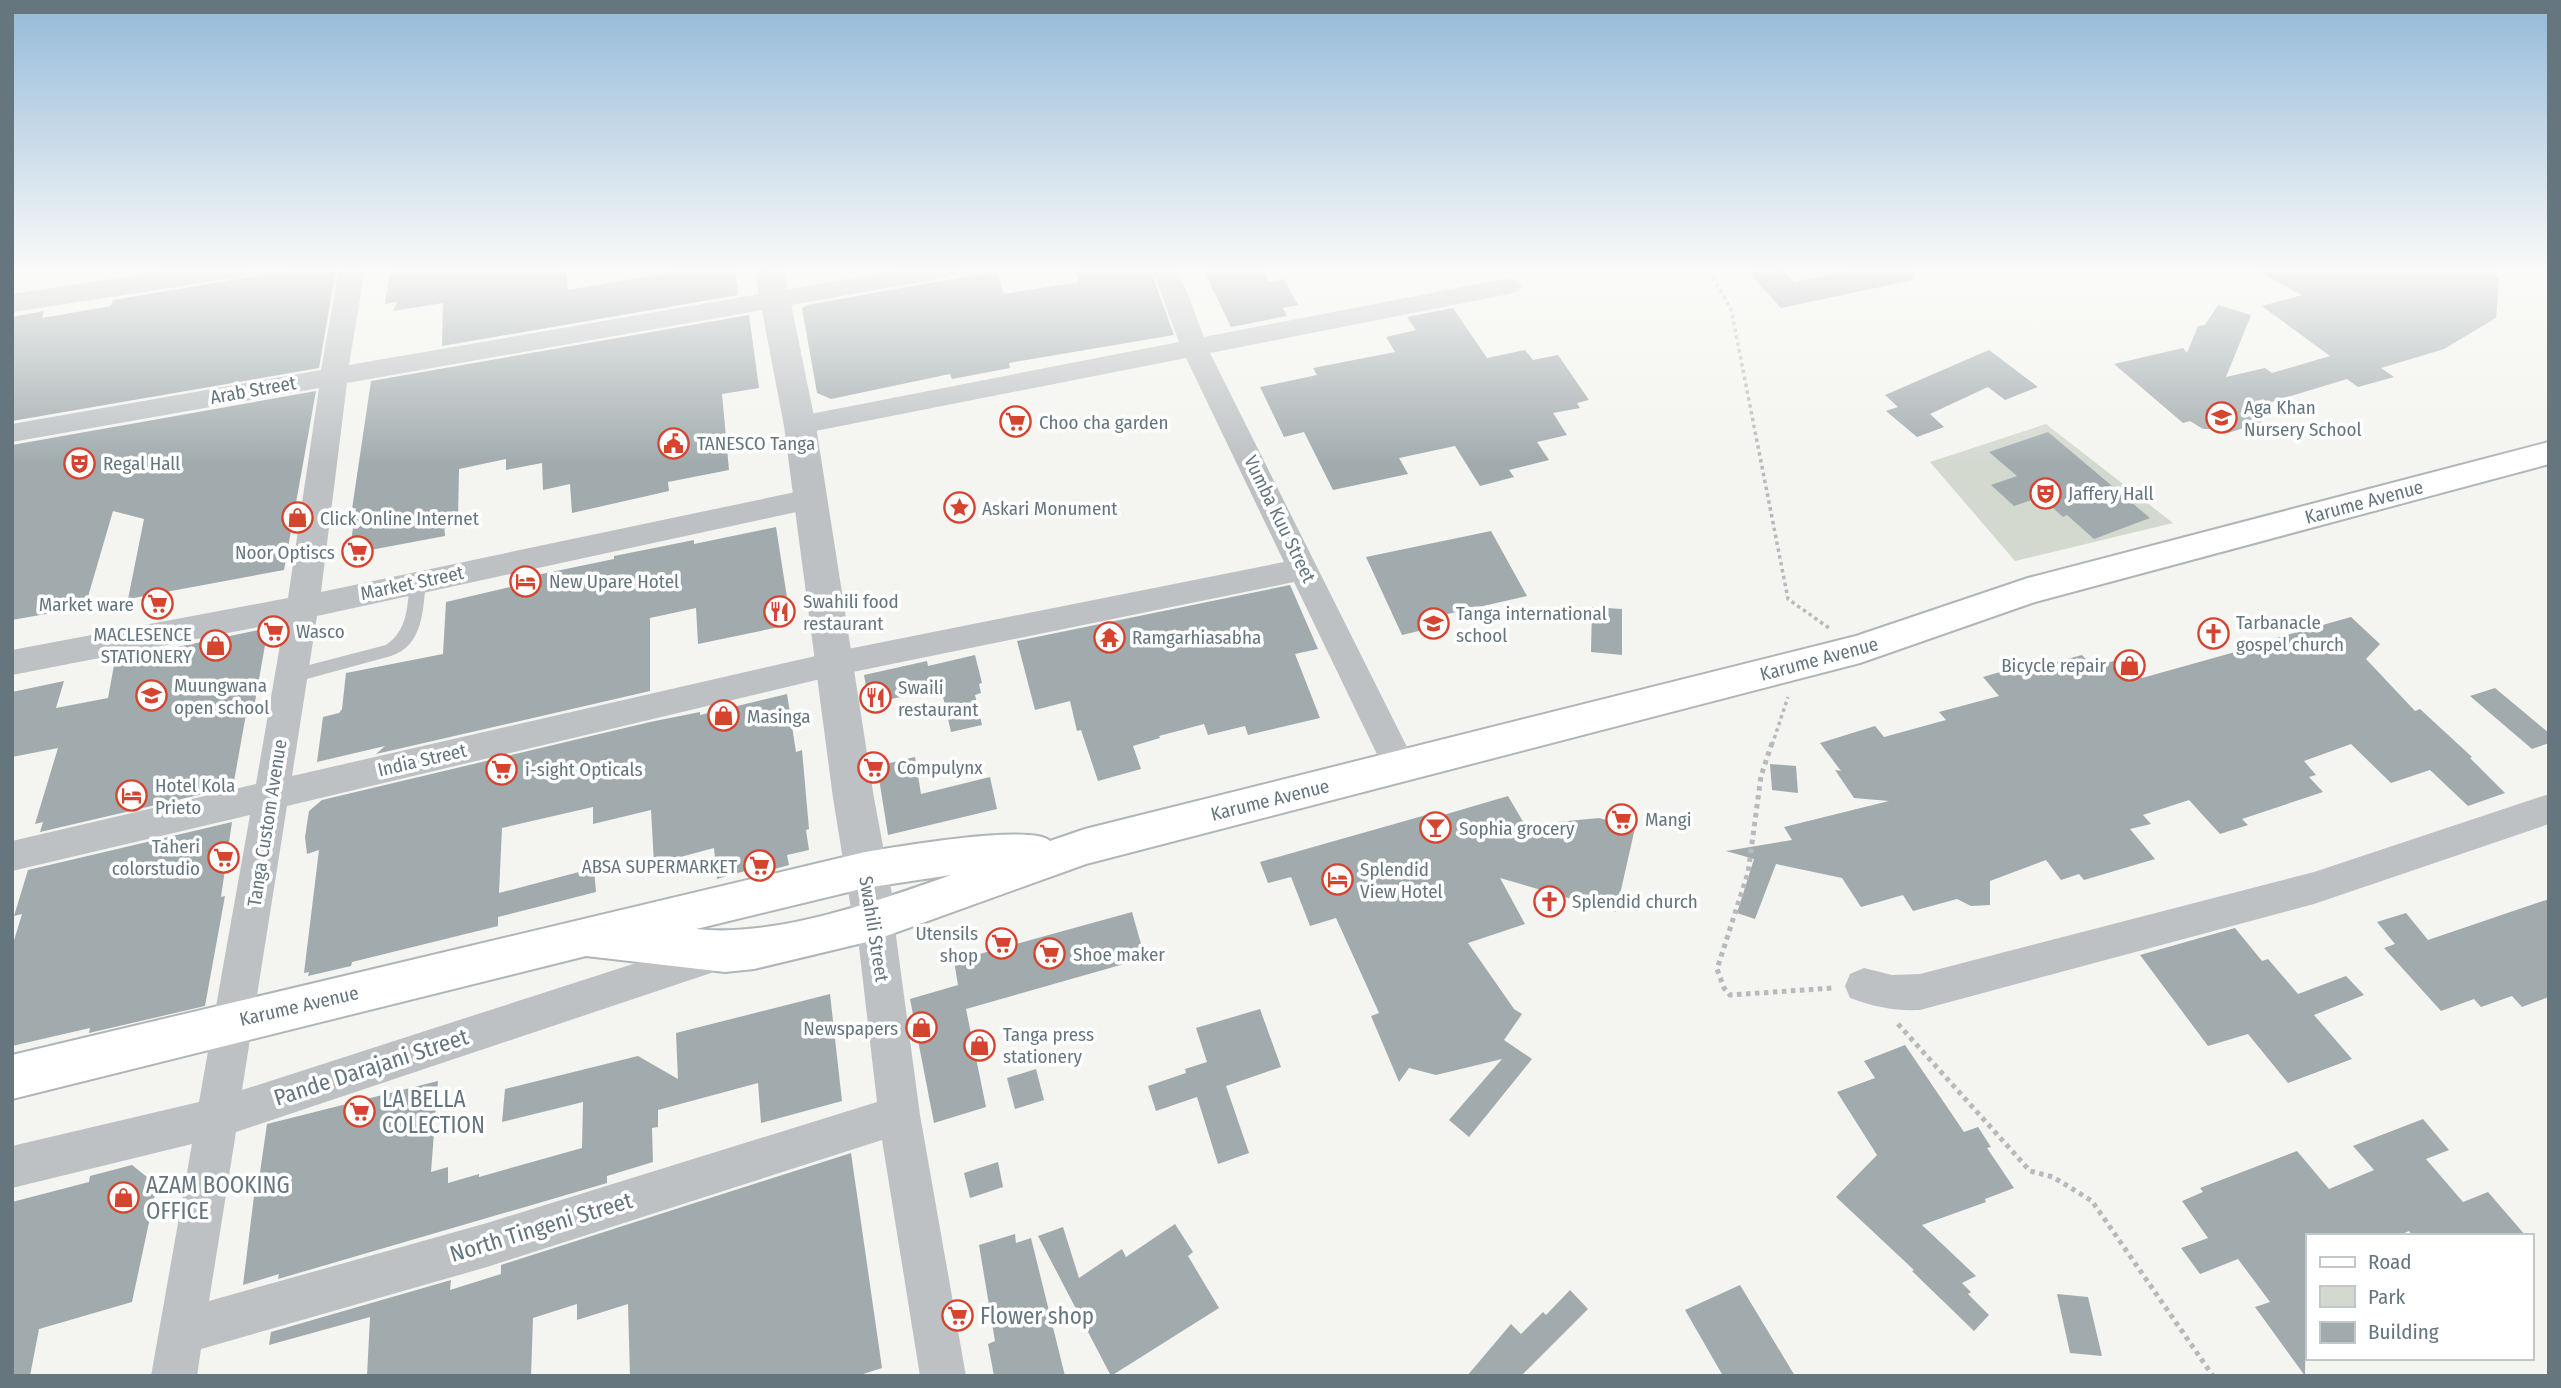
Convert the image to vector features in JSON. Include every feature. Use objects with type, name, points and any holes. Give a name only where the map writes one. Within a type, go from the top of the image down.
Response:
[{"type":"main road","name":"Karume Avenue","points":[[587,937],[725,952],[754,949],[875,921],[1085,847],[1860,649],[2028,591],[2549,453]]},
{"type":"main road","name":"Karume Avenue","points":[[12,1077],[865,870],[934,859],[1085,847]]},
{"type":"street","name":"Tanga Custom Avenue","points":[[174,1376],[292,676],[341,334]]},
{"type":"street","name":"Arab Street","points":[[12,433],[581,334]]},
{"type":"street","name":"Swahili Street","points":[[780,334],[800,425],[832,664],[875,921],[899,1115],[943,1376]]},
{"type":"street","name":"Vumba Kuu Street","points":[[1189,334],[1399,767]]},
{"type":"street","points":[[800,425],[1271,334]]},
{"type":"street","name":"Market Street","points":[[12,663],[304,597],[809,490]]},
{"type":"street","name":"Market Street","points":[[12,644],[304,597],[418,582],[809,490]]},
{"type":"street","name":"India Street","points":[[12,856],[832,664],[1304,569]]},
{"type":"street","points":[[1864,986],[1892,993],[1920,992],[2289,895],[2549,809]]},
{"type":"street","name":"Pande Darajani Street","points":[[12,1167],[217,1118],[725,952]]},
{"type":"street","name":"North Tingeni Street","points":[[181,1332],[487,1245],[899,1115]]},
{"type":"lane","points":[[292,676],[391,650],[404,643],[412,631],[418,582]]},
{"type":"path","points":[[1736,334],[1788,599],[1860,649]]},
{"type":"path","points":[[1800,663],[1760,776],[1748,873],[1717,974],[1730,995],[1864,986],[2030,1171],[2053,1177],[2092,1201],[2213,1376]]},
{"type":"green space","name":"Jaffery Hall","points":[[2046,424],[2173,523],[2015,561],[1930,462]]},
{"type":"building","points":[[12,334],[325,334],[319,368],[12,421]]},
{"type":"building","points":[[442,334],[513,334],[442,346]]},
{"type":"building","points":[[641,334],[752,334],[759,388],[722,394],[729,470],[668,482],[669,491],[572,513],[570,484],[543,490],[542,463],[506,470],[506,459],[459,469],[458,518],[444,521],[445,536],[349,554],[356,508],[352,509],[371,381]]},
{"type":"building","points":[[807,334],[1174,335],[1009,363],[1010,368],[952,379],[950,374],[831,399],[817,393]]},
{"type":"building","points":[[1400,334],[1471,334],[1487,358],[1525,350],[1533,360],[1558,355],[1589,400],[1577,403],[1580,408],[1553,413],[1567,435],[1537,442],[1549,460],[1509,470],[1514,477],[1480,486],[1455,446],[1399,458],[1408,474],[1333,490],[1304,432],[1284,437],[1260,387],[1317,375],[1313,368],[1395,352],[1386,337]]},
{"type":"building","points":[[2195,334],[2243,334],[2226,377],[2265,368],[2272,373],[2330,356],[2300,334],[2470,334],[2444,349],[2381,368],[2394,377],[2358,387],[2347,379],[2258,406],[2265,411],[2253,415],[2262,422],[2228,433],[2223,429],[2203,429],[2190,421],[2183,423],[2114,364],[2183,348],[2187,353]]},
{"type":"building","points":[[1989,350],[2038,387],[2005,400],[1988,387],[1930,414],[1944,427],[1917,437],[1886,411],[1898,407],[1885,395]]},
{"type":"building","points":[[316,391],[284,570],[128,599],[144,519],[113,511],[85,607],[12,620],[12,445]]},
{"type":"building","points":[[2048,432],[2150,518],[2094,539],[2041,497],[2014,506],[1991,485],[2017,476],[1989,452]]},
{"type":"building","points":[[776,527],[789,610],[782,611],[784,626],[698,644],[696,608],[650,618],[650,691],[376,754],[385,746],[317,762],[323,717],[339,713],[342,709],[346,673],[443,654],[446,602],[527,583],[527,577],[614,559],[614,556],[694,540],[694,544]]},
{"type":"building","points":[[1491,531],[1527,596],[1439,616],[1444,625],[1402,635],[1366,557]]},
{"type":"building","points":[[1290,585],[1318,649],[1295,654],[1320,718],[1248,735],[1245,726],[1208,735],[1204,724],[1159,736],[1160,738],[1133,746],[1141,769],[1098,781],[1081,730],[1077,731],[1070,701],[1035,710],[1017,641]]},
{"type":"building","points":[[1592,607],[1622,609],[1622,655],[1591,652]]},
{"type":"building","points":[[2351,617],[2380,644],[2366,659],[2415,711],[2420,709],[2472,757],[2470,758],[2505,793],[2468,806],[2430,770],[2391,783],[2351,744],[2304,761],[2316,775],[2309,777],[2323,792],[2242,819],[2248,825],[2220,834],[2189,800],[2143,815],[2151,824],[2130,829],[2155,859],[2084,880],[2079,874],[2061,880],[2046,860],[1990,881],[1990,905],[1971,906],[1957,899],[1913,911],[1903,895],[1861,907],[1842,878],[1776,864],[1755,919],[1737,913],[1754,859],[1726,851],[1792,840],[1784,827],[1889,801],[1854,798],[1835,770],[1841,771],[1820,743],[1875,726],[1884,737],[1946,720],[1939,712],[1999,696],[1983,677],[2041,660],[2045,665],[2082,655],[2093,667],[2124,658],[2142,678]]},
{"type":"building","points":[[268,628],[255,702],[248,703],[233,787],[40,832],[43,822],[35,824],[58,748],[12,757],[12,692],[64,681],[56,708],[108,698],[115,660]]},
{"type":"building","points":[[975,655],[982,683],[979,684],[981,693],[975,695],[982,725],[951,732],[941,688],[869,704],[864,675],[927,661],[928,666]]},
{"type":"building","points":[[2495,688],[2549,733],[2549,743],[2532,749],[2470,696]]},
{"type":"building","points":[[787,694],[796,752],[802,750],[809,829],[806,830],[809,850],[787,855],[789,865],[753,875],[752,869],[717,879],[714,848],[654,864],[651,810],[593,824],[593,807],[502,828],[499,893],[594,868],[596,892],[498,917],[498,926],[352,962],[351,966],[308,976],[309,972],[304,973],[319,850],[307,854],[305,837],[309,811],[322,800],[650,722],[700,712],[700,715]]},
{"type":"building","points":[[915,757],[921,794],[990,777],[997,809],[888,835],[877,766]]},
{"type":"building","points":[[1770,764],[1796,766],[1798,793],[1772,790]]},
{"type":"building","points":[[1508,796],[1525,825],[1599,818],[1635,828],[1616,912],[1500,878],[1525,924],[1468,943],[1514,1009],[1522,1014],[1504,1040],[1532,1059],[1469,1137],[1449,1120],[1502,1059],[1436,1075],[1409,1068],[1399,1082],[1371,1016],[1379,1013],[1336,918],[1310,926],[1291,877],[1268,883],[1260,862],[1426,815],[1440,816]]},
{"type":"building","points":[[232,822],[221,897],[225,896],[205,1006],[89,1033],[90,1028],[12,1046],[12,947],[22,914],[14,916],[28,870]]},
{"type":"building","points":[[2549,899],[2549,997],[2522,1007],[2512,996],[2481,1007],[2474,999],[2441,1011],[2384,948],[2395,944],[2377,922],[2406,913],[2428,940]]},
{"type":"building","points":[[1132,912],[1145,958],[966,1009],[986,1107],[934,1123],[910,999],[958,985],[954,961]]},
{"type":"building","points":[[2235,928],[2262,961],[2268,959],[2298,994],[2346,976],[2364,995],[2314,1015],[2352,1059],[2288,1083],[2248,1034],[2208,1046],[2140,955]]},
{"type":"building","points":[[830,994],[842,1101],[761,1123],[758,1083],[658,1110],[658,1127],[652,1128],[653,1162],[607,1176],[607,1183],[278,1279],[279,1274],[243,1285],[256,1180],[259,1179],[267,1124],[438,1081],[431,1172],[448,1167],[448,1183],[479,1174],[479,1177],[582,1148],[583,1102],[502,1122],[505,1089],[638,1056],[678,1079],[676,1033]]},
{"type":"building","points":[[1260,1009],[1281,1067],[1226,1086],[1249,1153],[1218,1164],[1197,1097],[1156,1111],[1148,1086],[1186,1073],[1185,1069],[1207,1062],[1196,1028]]},
{"type":"building","points":[[1905,1045],[1964,1132],[1978,1127],[1991,1147],[1987,1148],[2014,1188],[1985,1199],[1986,1202],[1922,1225],[1976,1276],[1962,1283],[1971,1292],[1968,1294],[1989,1315],[1974,1331],[1836,1197],[1877,1155],[1837,1092],[1875,1078],[1864,1061]]},
{"type":"building","points":[[1036,1069],[1044,1100],[1015,1109],[1007,1078]]},
{"type":"building","points":[[2423,1119],[2449,1150],[2426,1159],[2463,1202],[2488,1192],[2524,1234],[2411,1234],[2409,1231],[2402,1234],[2306,1234],[2305,1376],[2255,1307],[2270,1302],[2238,1259],[2200,1274],[2181,1248],[2208,1238],[2182,1201],[2203,1192],[2200,1188],[2297,1151],[2329,1189],[2374,1170],[2353,1146]]},
{"type":"building","points":[[851,1153],[882,1368],[857,1376],[630,1376],[628,1304],[577,1320],[577,1304],[533,1318],[531,1376],[367,1376],[370,1317],[269,1345],[271,1332],[451,1280],[450,1290],[501,1274],[501,1265]]},
{"type":"building","points":[[998,1162],[1003,1187],[970,1198],[964,1173]]},
{"type":"building","points":[[132,1165],[157,1185],[132,1302],[39,1329],[30,1376],[12,1376],[12,1202],[89,1182],[90,1176]]},
{"type":"building","points":[[1175,1224],[1193,1252],[1188,1256],[1219,1308],[1111,1376],[1038,1236],[1063,1227],[1079,1278],[1122,1249],[1126,1257]]},
{"type":"building","points":[[1015,1234],[1016,1243],[1031,1238],[1065,1376],[994,1376],[988,1344],[995,1341],[979,1245]]},
{"type":"building","points":[[1740,1285],[1795,1376],[1723,1376],[1685,1310]]},
{"type":"building","points":[[1570,1290],[1588,1309],[1521,1376],[1467,1376],[1511,1324],[1521,1334],[1543,1312],[1546,1315]]},
{"type":"building","points":[[2057,1294],[2088,1297],[2102,1356],[2070,1353]]},
{"type":"place","name":"Aga Khan Nursery School","points":[[2221,418]]},
{"type":"place","name":"Choo cha garden","points":[[1016,422]]},
{"type":"place","name":"TANESCO Tanga","points":[[674,443]]},
{"type":"place","name":"Regal Hall","points":[[80,463]]},
{"type":"place","name":"Jaffery Hall","points":[[2045,493]]},
{"type":"place","name":"Askari Monument","points":[[959,508]]},
{"type":"place","name":"Click Online Internet","points":[[297,518]]},
{"type":"place","name":"Noor Optiscs","points":[[358,552]]},
{"type":"place","name":"New Upare Hotel","points":[[526,581]]},
{"type":"place","name":"Market ware","points":[[157,604]]},
{"type":"place","name":"Swahili food restaurant","points":[[780,612]]},
{"type":"place","name":"Tanga international school","points":[[1433,624]]},
{"type":"place","name":"Wasco","points":[[273,631]]},
{"type":"place","name":"Tarbanacle gospel church","points":[[2213,633]]},
{"type":"place","name":"Ramgarhiasabha","points":[[1109,637]]},
{"type":"place","name":"MACLESENCE STATIONERY","points":[[215,645]]},
{"type":"place","name":"Bicycle repair","points":[[2129,665]]},
{"type":"place","name":"Muungwana open school","points":[[151,696]]},
{"type":"place","name":"Swaili restaurant","points":[[875,698]]},
{"type":"place","name":"Masinga","points":[[724,716]]},
{"type":"place","name":"Compulynx","points":[[874,767]]},
{"type":"place","name":"i-sight Opticals","points":[[502,769]]},
{"type":"place","name":"Hotel Kola Prieto","points":[[132,796]]},
{"type":"place","name":"Mangi","points":[[1622,819]]},
{"type":"place","name":"Sophia grocery","points":[[1436,828]]},
{"type":"place","name":"Taheri colorstudio","points":[[223,857]]},
{"type":"place","name":"ABSA SUPERMARKET","points":[[760,866]]},
{"type":"place","name":"Splendid View Hotel","points":[[1337,880]]},
{"type":"place","name":"Splendid church","points":[[1549,901]]},
{"type":"place","name":"Utensils shop","points":[[1001,944]]},
{"type":"place","name":"Shoe maker","points":[[1050,954]]},
{"type":"place","name":"Newspapers","points":[[921,1028]]},
{"type":"place","name":"Tanga press stationery","points":[[980,1045]]},
{"type":"place","name":"LA BELLA COLECTION","points":[[359,1112]]},
{"type":"place","name":"AZAM BOOKING OFFICE","points":[[123,1198]]},
{"type":"place","name":"Flower shop","points":[[957,1316]]}]
